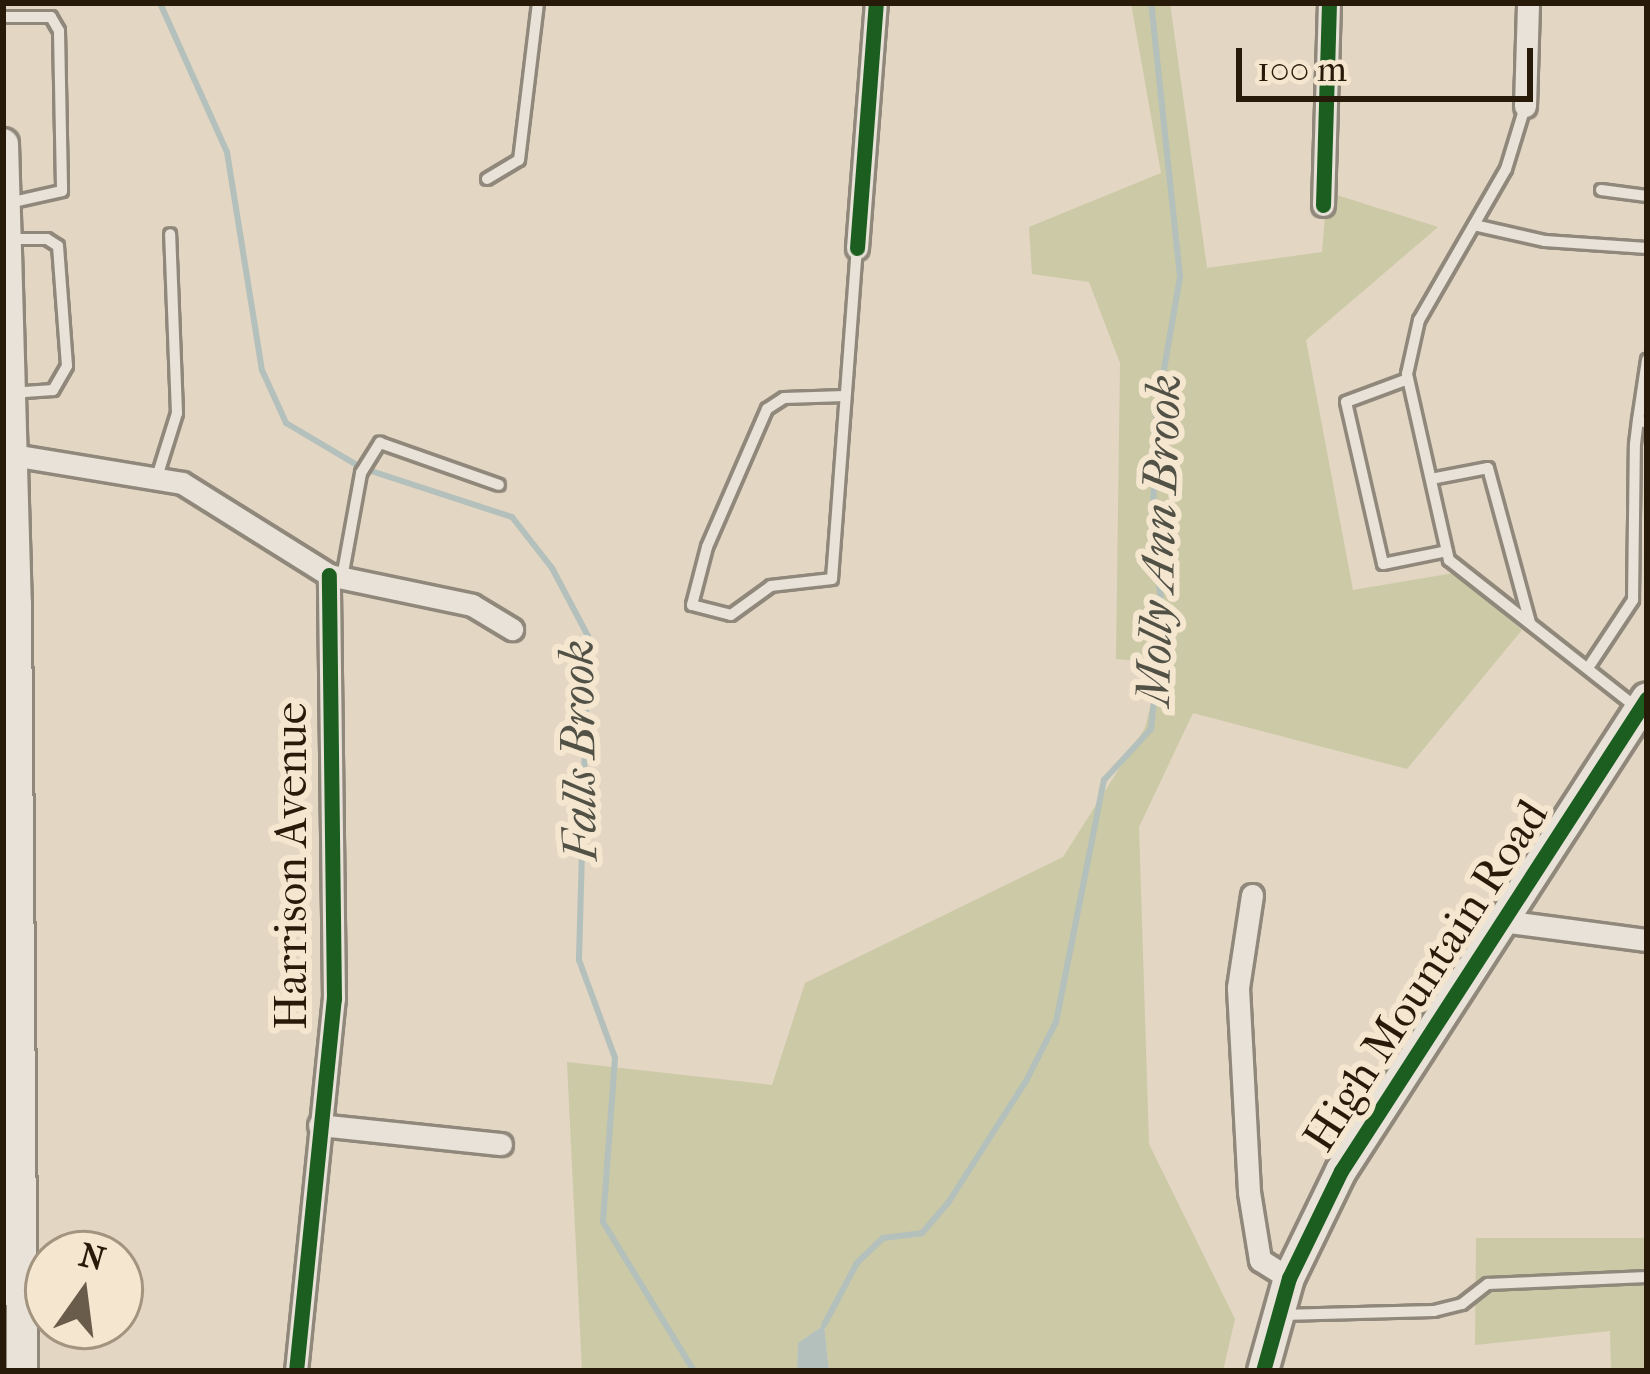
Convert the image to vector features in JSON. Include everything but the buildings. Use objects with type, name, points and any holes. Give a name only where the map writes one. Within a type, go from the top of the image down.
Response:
[{"type":"main road","points":[[3,144],[13,455],[10,1155],[22,1371]]},
{"type":"main road","name":"High Mountain Road","points":[[1263,1371],[1289,1278],[1341,1171],[1643,704]]},
{"type":"street","points":[[857,248],[876,3]]},
{"type":"street","points":[[1323,205],[1329,3]]},
{"type":"street","points":[[1525,106],[1528,3]]},
{"type":"street","points":[[13,455],[157,477],[216,497],[335,576],[472,605],[512,629]]},
{"type":"street","name":"Harrison Avenue","points":[[296,1371],[335,969],[335,576]]},
{"type":"street","points":[[1252,895],[1238,988],[1249,1192],[1260,1260],[1289,1278]]},
{"type":"street","points":[[1502,921],[1647,940]]},
{"type":"street","points":[[319,1125],[501,1144]]},
{"type":"lane","points":[[488,179],[519,160],[538,3]]},
{"type":"lane","points":[[3,17],[57,22],[63,185],[55,198],[6,203]]},
{"type":"lane","points":[[1525,106],[1506,169],[1419,320],[1408,379],[1447,551],[1531,625],[1643,704]]},
{"type":"lane","points":[[1600,190],[1647,196]]},
{"type":"lane","points":[[1474,225],[1546,242],[1647,248]]},
{"type":"lane","points":[[157,477],[176,413],[170,234]]},
{"type":"lane","points":[[6,249],[47,239],[58,246],[67,366],[52,390],[9,379]]},
{"type":"lane","points":[[845,396],[784,398],[767,409],[707,547],[692,605],[731,615],[771,586],[832,579],[857,248]]},
{"type":"lane","points":[[1588,668],[1634,600],[1647,360]]},
{"type":"lane","points":[[1408,379],[1346,402],[1383,564],[1447,551]]},
{"type":"lane","points":[[335,576],[367,455],[380,443],[409,447],[499,485]]},
{"type":"lane","points":[[1431,479],[1488,468],[1531,625]]},
{"type":"lane","points":[[1279,1315],[1434,1311],[1462,1304],[1488,1284],[1647,1277]]},
{"type":"shaded area","points":[[1131,3],[1170,3],[1207,268],[1322,252],[1327,192],[1438,227],[1306,340],[1353,590],[1454,573],[1522,630],[1407,769],[1193,713],[1139,827],[1149,1144],[1235,1319],[1223,1371],[829,1371],[824,1325],[798,1343],[797,1371],[582,1371],[567,1062],[772,1085],[805,983],[1063,857],[1145,728],[1161,663],[1116,659],[1120,363],[1089,282],[1032,274],[1029,227],[1161,173]]},
{"type":"shaded area","points":[[1476,1238],[1647,1238],[1647,1371],[1611,1371],[1610,1331],[1475,1345]]},
{"type":"shaded area","points":[[824,1325],[829,1371],[797,1371],[798,1343]]},
{"type":"waterway","name":"Falls Brook","points":[[160,3],[227,152],[262,370],[286,423],[362,468],[512,517],[552,568],[588,636],[579,960],[615,1058],[603,1222],[694,1371]]},
{"type":"waterway","name":"Molly Ann Brook","points":[[824,1325],[857,1263],[883,1238],[922,1233],[948,1203],[1026,1081],[1056,1022],[1104,780],[1151,729],[1163,613],[1152,533],[1157,410],[1180,277],[1151,3]]},
{"type":"cycle path","points":[[857,248],[876,3]]},
{"type":"cycle path","points":[[1323,205],[1329,3]]},
{"type":"cycle path","points":[[296,1371],[334,999],[329,575]]},
{"type":"cycle path","points":[[1263,1371],[1289,1278],[1341,1171],[1647,698]]}]
